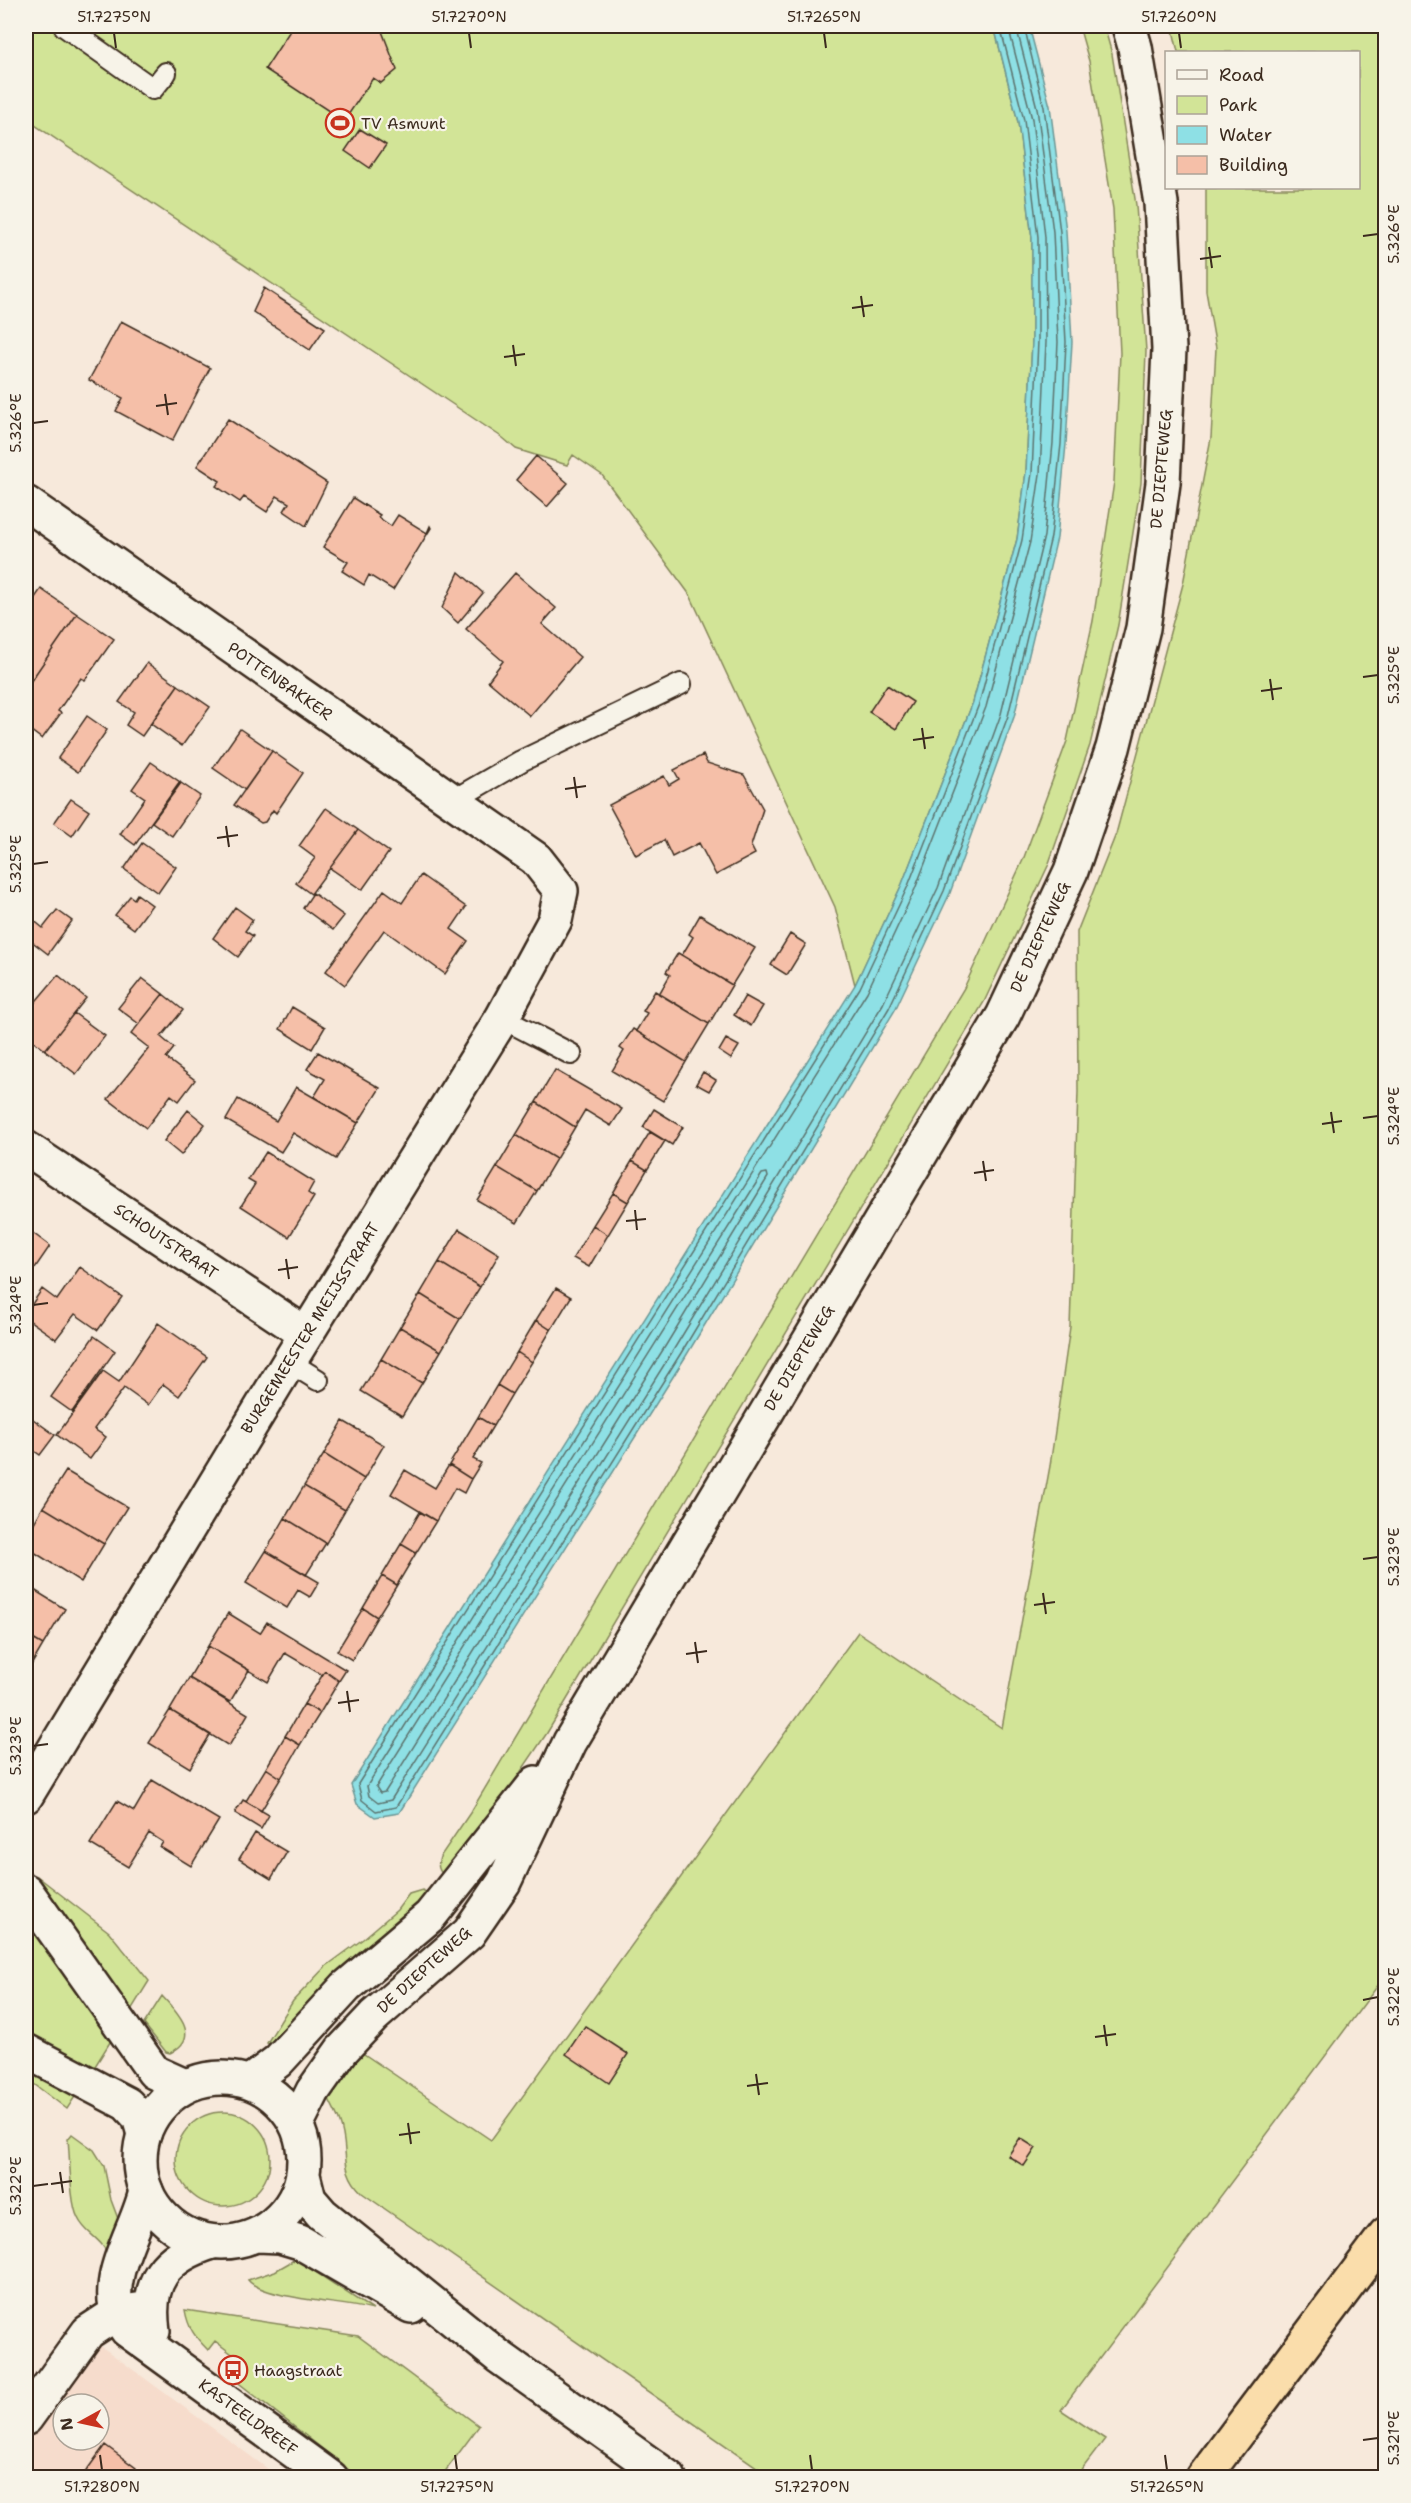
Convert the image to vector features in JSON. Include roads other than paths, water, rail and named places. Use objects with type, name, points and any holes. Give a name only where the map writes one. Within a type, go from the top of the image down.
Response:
[{"type":"highway","points":[[1203,2478],[1386,2234]]},
{"type":"street","name":"DE DIEPTEWEG","points":[[297,2123],[313,2091],[342,2050],[374,2016],[468,1933],[504,1882],[570,1742],[1003,1016],[1071,871],[1113,748],[1143,628],[1163,483],[1169,349],[1161,203],[1135,47],[1129,26]]},
{"type":"street","name":"POTTENBAKKER","points":[[26,503],[536,859]]},
{"type":"street","name":"BURGEMEESTER MEIJSSTRAAT","points":[[26,1796],[306,1334],[502,1018],[555,920],[561,891],[536,859]]},
{"type":"street","name":"SCHOUTSTRAAT","points":[[26,1148],[306,1334]]},
{"type":"street","name":"DE DIEPTEWEG","points":[[250,2082],[278,2061],[345,1987],[430,1916],[570,1742]]},
{"type":"street","points":[[26,1891],[154,2072],[185,2086]]},
{"type":"street","points":[[26,2051],[127,2104],[139,2117],[144,2134]]},
{"type":"street","points":[[228,2078],[250,2082],[269,2092],[285,2106],[297,2123],[304,2149],[303,2175],[298,2194],[288,2210],[258,2235],[236,2242],[212,2242],[191,2236],[172,2226],[157,2210],[146,2191],[141,2173],[140,2153],[144,2134],[153,2115],[167,2098],[185,2086],[206,2079],[228,2078]]},
{"type":"street","points":[[303,2175],[309,2199],[322,2214],[498,2356],[669,2478]]},
{"type":"street","points":[[117,2313],[115,2293],[119,2265],[142,2211],[146,2191]]},
{"type":"street","points":[[258,2235],[280,2236],[300,2242],[498,2356]]},
{"type":"street","name":"KASTEELDREEF","points":[[165,2357],[153,2331],[150,2308],[153,2289],[162,2271],[191,2248],[212,2242]]},
{"type":"street","points":[[26,2418],[88,2332],[117,2313],[150,2308]]},
{"type":"street","name":"KASTEELDREEF","points":[[117,2313],[127,2330],[331,2478]]},
{"type":"lane","points":[[64,26],[153,89],[166,73]]},
{"type":"lane","points":[[452,801],[521,761],[681,684]]},
{"type":"lane","points":[[502,1018],[571,1054]]},
{"type":"lane","points":[[289,1362],[318,1380]]},
{"type":"water","points":[[994,26],[1029,26],[1050,106],[1066,231],[1072,342],[1066,444],[1057,538],[1014,717],[950,893],[895,1010],[686,1356],[399,1813],[375,1817],[357,1804],[351,1785],[855,985],[902,884],[973,702],[1017,539],[1026,472],[1032,341],[1032,238],[1018,122]]},
{"type":"place","name":"TV Asmunt","points":[[340,123]]},
{"type":"place","name":"Haagstraat","points":[[233,2370]]}]
